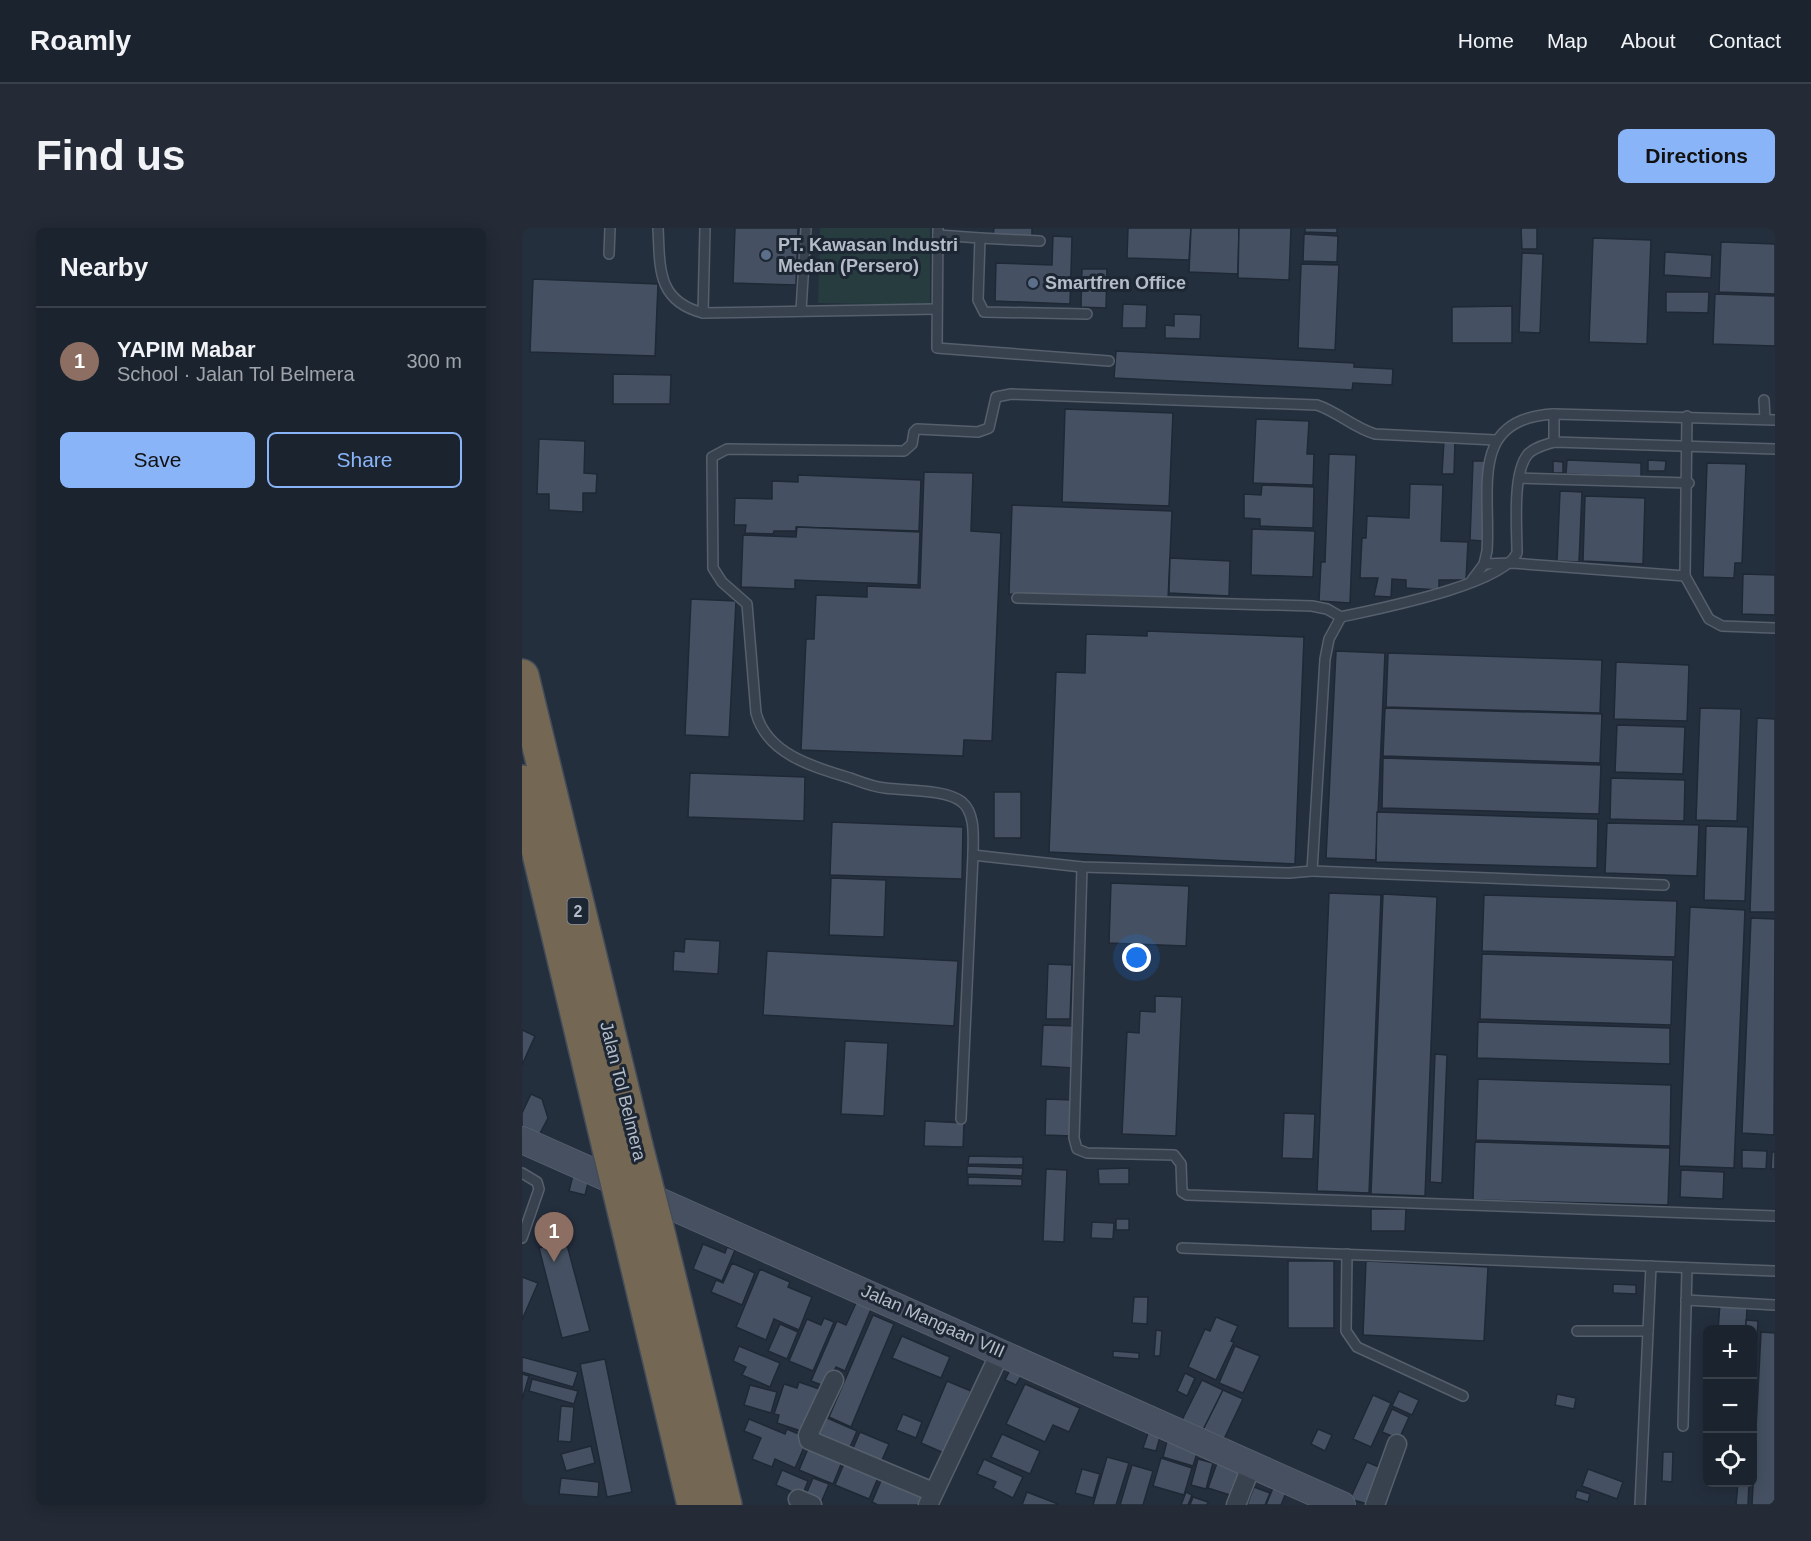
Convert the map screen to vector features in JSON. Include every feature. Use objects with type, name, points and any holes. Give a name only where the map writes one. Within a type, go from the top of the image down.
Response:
[{"type":"highway","name":"Jalan Tol Belmera","points":[[522,676],[623,1147]]},
{"type":"highway","name":"Jalan Tol Belmera","points":[[522,782],[623,1147],[643,1228],[725,1505]]},
{"type":"highway","name":"Jalan Tol Belmera","points":[[643,1228],[694,1505]]},
{"type":"street","name":"Jalan Mangaan VIII","points":[[522,1140],[1001,1351],[1342,1505]]},
{"type":"street","points":[[834,1380],[808,1435],[809,1440],[931,1498],[1001,1351]]},
{"type":"street","points":[[1375,1505],[1397,1444]]},
{"type":"street","points":[[1236,1505],[1252,1464]]},
{"type":"lane","points":[[609,254],[610,228]]},
{"type":"lane","points":[[658,228],[660,272],[666,288],[678,304],[703,313],[936,309]]},
{"type":"lane","points":[[703,313],[705,228]]},
{"type":"lane","points":[[801,311],[806,228]]},
{"type":"lane","points":[[1040,241],[980,238],[938,232],[937,348],[1109,361]]},
{"type":"lane","points":[[980,238],[978,300],[984,312],[1087,314]]},
{"type":"lane","points":[[961,1119],[973,855],[972,820],[960,801],[948,795],[882,788],[806,765],[773,742],[760,728],[756,713],[747,604],[722,582],[713,568],[711,457],[727,449],[904,451],[912,444],[914,432],[917,429],[978,432],[989,428],[993,401],[996,397],[1011,394],[1317,405],[1328,409],[1362,430],[1375,434],[1495,440]]},
{"type":"lane","points":[[1472,580],[1484,564],[1489,526],[1489,457],[1495,440],[1505,428],[1533,415],[1554,414],[1770,420],[1764,400]]},
{"type":"lane","points":[[1554,414],[1554,442]]},
{"type":"lane","points":[[1687,416],[1689,483],[1685,576],[1709,619],[1722,626],[1775,628]]},
{"type":"lane","points":[[1017,598],[1312,606],[1327,609],[1341,617],[1440,594],[1472,580],[1497,573],[1512,563],[1517,553],[1520,471],[1530,452],[1554,442],[1775,449]]},
{"type":"lane","points":[[1519,478],[1689,483]]},
{"type":"lane","points":[[1484,564],[1512,563],[1685,576]]},
{"type":"lane","points":[[1312,871],[1325,659],[1329,639],[1341,617]]},
{"type":"lane","points":[[973,855],[1082,867],[1289,873],[1312,871],[1664,885]]},
{"type":"lane","points":[[1082,867],[1074,1138],[1077,1149],[1087,1153],[1174,1155],[1181,1164],[1182,1192],[1187,1195],[1775,1216]]},
{"type":"lane","points":[[522,1173],[537,1182],[539,1189],[522,1238]]},
{"type":"lane","points":[[1182,1248],[1775,1271]]},
{"type":"lane","points":[[1347,1254],[1346,1332],[1350,1341],[1463,1396]]},
{"type":"lane","points":[[1640,1505],[1651,1266]]},
{"type":"lane","points":[[1683,1426],[1687,1268]]},
{"type":"lane","points":[[1686,1300],[1775,1305]]},
{"type":"lane","points":[[1577,1332],[1648,1330]]},
{"type":"green space","points":[[820,228],[930,228],[930,305],[818,303]]},
{"type":"building","name":"PT. Kawasan Industri Medan (Persero)","points":[[735,228],[798,228],[796,285],[733,283]]},
{"type":"building","points":[[994,228],[1032,228],[1032,238],[993,236]]},
{"type":"building","points":[[1128,228],[1191,228],[1189,260],[1127,258]]},
{"type":"building","points":[[1191,228],[1239,228],[1238,274],[1189,272]]},
{"type":"building","points":[[1239,228],[1291,228],[1289,280],[1238,278]]},
{"type":"building","points":[[1305,228],[1337,228],[1337,233],[1305,232]]},
{"type":"building","points":[[1521,228],[1537,228],[1537,249],[1522,249]]},
{"type":"building","points":[[1304,234],[1338,236],[1337,262],[1303,261]]},
{"type":"building","name":"Smartfren Office","points":[[1053,236],[1072,237],[1070,304],[995,301],[996,263],[1052,265]]},
{"type":"building","points":[[1593,238],[1651,240],[1647,344],[1589,342]]},
{"type":"building","points":[[1721,242],[1775,244],[1775,294],[1719,292]]},
{"type":"building","points":[[1665,252],[1712,255],[1711,278],[1664,275]]},
{"type":"building","points":[[1522,253],[1543,254],[1540,333],[1519,332]]},
{"type":"building","points":[[1301,264],[1339,265],[1335,350],[1298,348]]},
{"type":"building","points":[[1082,269],[1107,269],[1106,308],[1081,307]]},
{"type":"building","points":[[533,279],[658,284],[655,356],[530,352]]},
{"type":"building","points":[[1666,292],[1709,292],[1708,313],[1666,312]]},
{"type":"building","points":[[1715,294],[1775,296],[1775,346],[1713,344]]},
{"type":"building","points":[[1123,304],[1147,305],[1146,328],[1122,328]]},
{"type":"building","points":[[1512,306],[1512,343],[1452,343],[1452,307]]},
{"type":"building","points":[[1174,314],[1201,315],[1200,339],[1165,338],[1165,325],[1174,326]]},
{"type":"building","points":[[1116,351],[1354,363],[1354,367],[1393,369],[1392,385],[1353,383],[1352,390],[1114,378]]},
{"type":"building","points":[[613,374],[671,375],[670,404],[613,404]]},
{"type":"building","points":[[1065,409],[1173,413],[1169,506],[1062,502]]},
{"type":"building","points":[[1256,419],[1309,421],[1307,454],[1314,454],[1313,485],[1253,483]]},
{"type":"building","points":[[539,439],[585,441],[584,473],[597,474],[596,493],[583,493],[583,512],[549,510],[549,494],[537,494]]},
{"type":"building","points":[[1444,440],[1455,441],[1454,474],[1442,474]]},
{"type":"building","points":[[1329,454],[1356,455],[1350,603],[1319,601],[1321,562],[1325,562]]},
{"type":"building","points":[[1567,460],[1641,463],[1641,477],[1566,474]]},
{"type":"building","points":[[1648,460],[1666,461],[1665,471],[1648,471]]},
{"type":"building","points":[[1473,461],[1486,461],[1483,541],[1470,540]]},
{"type":"building","points":[[1553,461],[1563,462],[1563,473],[1553,473]]},
{"type":"building","points":[[1707,463],[1746,464],[1742,563],[1735,563],[1734,578],[1703,577]]},
{"type":"building","points":[[924,472],[973,473],[971,531],[1001,533],[992,741],[964,740],[963,756],[801,750],[806,639],[814,639],[816,595],[867,597],[867,586],[920,588]]},
{"type":"building","points":[[798,475],[921,480],[919,531],[796,527],[796,531],[774,531],[773,534],[745,533],[746,525],[734,525],[735,498],[772,499],[772,481],[798,482]]},
{"type":"building","points":[[1410,484],[1443,485],[1441,541],[1468,542],[1466,580],[1439,580],[1439,590],[1406,588],[1406,580],[1392,579],[1391,597],[1374,596],[1378,578],[1360,578],[1362,538],[1366,538],[1367,516],[1409,518]]},
{"type":"building","points":[[1262,485],[1314,487],[1313,528],[1260,526],[1260,519],[1244,518],[1244,494],[1261,495]]},
{"type":"building","points":[[1560,491],[1582,492],[1579,562],[1557,561]]},
{"type":"building","points":[[1585,496],[1645,498],[1643,564],[1583,561]]},
{"type":"building","points":[[1012,505],[1172,511],[1168,600],[1009,594]]},
{"type":"building","points":[[797,527],[920,532],[918,585],[795,580],[795,589],[741,587],[743,535],[796,537]]},
{"type":"building","points":[[1252,529],[1315,531],[1313,577],[1251,575]]},
{"type":"building","points":[[1170,558],[1230,561],[1229,596],[1169,593]]},
{"type":"building","points":[[1743,574],[1775,575],[1775,615],[1742,614]]},
{"type":"building","points":[[691,599],[736,601],[729,737],[685,735]]},
{"type":"building","points":[[1147,631],[1304,637],[1295,864],[1049,852],[1056,672],[1085,673],[1086,634],[1147,636]]},
{"type":"building","points":[[1336,651],[1385,653],[1376,860],[1326,858]]},
{"type":"building","points":[[1388,653],[1602,660],[1600,713],[1386,707]]},
{"type":"building","points":[[1616,662],[1689,665],[1687,721],[1614,719]]},
{"type":"building","points":[[1385,708],[1602,714],[1600,763],[1383,756]]},
{"type":"building","points":[[1700,708],[1741,709],[1737,821],[1696,820]]},
{"type":"building","points":[[1757,718],[1775,719],[1775,912],[1750,912]]},
{"type":"building","points":[[1617,725],[1685,727],[1683,774],[1615,772]]},
{"type":"building","points":[[1383,758],[1601,765],[1599,814],[1382,808]]},
{"type":"building","points":[[690,773],[805,777],[804,821],[688,817]]},
{"type":"building","points":[[1611,778],[1685,780],[1684,821],[1610,819]]},
{"type":"building","points":[[994,792],[1021,792],[1021,838],[994,838]]},
{"type":"building","points":[[1377,812],[1598,819],[1597,868],[1376,862]]},
{"type":"building","points":[[832,822],[963,827],[962,879],[830,875]]},
{"type":"building","points":[[1607,823],[1699,825],[1697,876],[1605,873]]},
{"type":"building","points":[[1706,826],[1748,827],[1745,901],[1704,900]]},
{"type":"building","points":[[831,878],[886,880],[884,937],[829,935]]},
{"type":"building","points":[[1111,883],[1189,886],[1186,946],[1109,943]]},
{"type":"building","points":[[1329,893],[1381,895],[1369,1193],[1317,1191]]},
{"type":"building","points":[[1383,894],[1437,897],[1425,1196],[1371,1194]]},
{"type":"building","points":[[1484,895],[1677,901],[1675,957],[1482,951]]},
{"type":"building","points":[[1690,907],[1745,910],[1734,1168],[1679,1166]]},
{"type":"building","points":[[1751,918],[1775,919],[1774,1135],[1742,1133]]},
{"type":"building","points":[[685,939],[720,941],[718,974],[673,971],[674,951],[684,952]]},
{"type":"building","points":[[767,951],[958,961],[954,1026],[763,1015]]},
{"type":"building","points":[[1482,954],[1673,960],[1671,1025],[1480,1019]]},
{"type":"building","points":[[1048,964],[1072,965],[1070,1019],[1046,1019]]},
{"type":"building","points":[[1155,996],[1182,997],[1176,1136],[1122,1134],[1127,1032],[1139,1033],[1140,1011],[1155,1012]]},
{"type":"building","points":[[1478,1022],[1670,1028],[1670,1064],[1477,1058]]},
{"type":"building","points":[[1043,1025],[1076,1026],[1074,1068],[1041,1066]]},
{"type":"building","points":[[522,1030],[535,1036],[522,1065]]},
{"type":"building","points":[[845,1041],[888,1043],[884,1116],[841,1114]]},
{"type":"building","points":[[1435,1054],[1447,1055],[1442,1183],[1430,1182]]},
{"type":"building","points":[[1478,1079],[1671,1085],[1670,1146],[1476,1140]]},
{"type":"building","points":[[531,1094],[542,1099],[548,1118],[538,1137],[522,1130],[522,1113]]},
{"type":"building","points":[[1046,1099],[1074,1100],[1073,1136],[1045,1135]]},
{"type":"building","points":[[1284,1113],[1315,1114],[1313,1159],[1282,1158]]},
{"type":"building","points":[[925,1121],[964,1123],[963,1147],[924,1146]]},
{"type":"building","points":[[1475,1142],[1670,1148],[1668,1205],[1473,1200]]},
{"type":"building","points":[[1742,1150],[1767,1151],[1766,1169],[1742,1168]]},
{"type":"building","points":[[1772,1152],[1775,1152],[1775,1169],[1771,1169]]},
{"type":"building","points":[[969,1156],[1023,1157],[1023,1165],[968,1164]]},
{"type":"building","points":[[967,1166],[1023,1168],[1022,1176],[967,1174]]},
{"type":"building","points":[[1129,1168],[1129,1184],[1099,1184],[1098,1169]]},
{"type":"building","points":[[1046,1169],[1067,1170],[1064,1242],[1043,1241]]},
{"type":"building","points":[[1681,1170],[1724,1172],[1723,1199],[1680,1197]]},
{"type":"building","points":[[573,1175],[589,1179],[585,1195],[569,1191]]},
{"type":"building","points":[[968,1177],[1022,1179],[1022,1186],[968,1185]]},
{"type":"building","points":[[1371,1209],[1406,1209],[1405,1231],[1371,1231]]},
{"type":"building","points":[[1116,1219],[1129,1219],[1129,1230],[1116,1230]]},
{"type":"building","points":[[1092,1222],[1114,1223],[1113,1239],[1091,1238]]},
{"type":"building","points":[[566,1241],[590,1331],[562,1338],[539,1248]]},
{"type":"building","points":[[703,1244],[725,1253],[727,1247],[735,1250],[722,1281],[693,1269]]},
{"type":"building","points":[[1288,1261],[1334,1261],[1334,1328],[1288,1328]]},
{"type":"building","points":[[1366,1261],[1488,1267],[1484,1341],[1363,1335]]},
{"type":"building","points":[[732,1263],[755,1273],[742,1305],[711,1292],[716,1280],[723,1283]]},
{"type":"building","points":[[760,1269],[790,1282],[788,1287],[812,1297],[799,1330],[774,1319],[766,1340],[736,1327]]},
{"type":"building","points":[[522,1277],[538,1283],[522,1320]]},
{"type":"building","points":[[1613,1284],[1636,1285],[1636,1294],[1613,1293]]},
{"type":"building","points":[[1134,1297],[1148,1297],[1147,1324],[1132,1323]]},
{"type":"building","points":[[857,1301],[872,1307],[845,1371],[836,1367],[827,1387],[811,1381],[837,1321],[846,1325]]},
{"type":"building","points":[[1720,1304],[1747,1306],[1746,1325],[1718,1325]]},
{"type":"building","points":[[873,1315],[894,1324],[851,1427],[829,1417]]},
{"type":"building","points":[[1216,1317],[1238,1326],[1231,1341],[1234,1342],[1216,1380],[1188,1367],[1205,1329],[1210,1331]]},
{"type":"building","points":[[824,1318],[834,1322],[813,1371],[789,1361],[807,1319],[821,1325]]},
{"type":"building","points":[[1746,1320],[1758,1321],[1757,1338],[1757,1325],[1746,1325]]},
{"type":"building","points":[[780,1324],[798,1332],[787,1359],[768,1351]]},
{"type":"building","points":[[1156,1330],[1162,1331],[1160,1356],[1154,1356]]},
{"type":"building","points":[[1761,1332],[1775,1333],[1775,1505],[1752,1505],[1753,1487],[1757,1487],[1757,1409]]},
{"type":"building","points":[[902,1336],[950,1357],[941,1378],[892,1358]]},
{"type":"building","points":[[739,1346],[780,1363],[770,1387],[742,1375],[746,1367],[733,1361]]},
{"type":"building","points":[[1235,1346],[1260,1356],[1243,1393],[1219,1383]]},
{"type":"building","points":[[1113,1351],[1139,1353],[1139,1359],[1113,1357]]},
{"type":"building","points":[[522,1357],[578,1372],[573,1387],[522,1372]]},
{"type":"building","points":[[605,1359],[632,1492],[607,1497],[580,1364]]},
{"type":"building","points":[[1010,1370],[1021,1376],[1016,1385],[1005,1380]]},
{"type":"building","points":[[1185,1373],[1195,1378],[1187,1396],[1177,1391]]},
{"type":"building","points":[[522,1374],[529,1376],[522,1400]]},
{"type":"building","points":[[532,1379],[578,1391],[574,1404],[529,1391]]},
{"type":"building","points":[[1202,1380],[1223,1390],[1203,1430],[1182,1420]]},
{"type":"building","points":[[947,1381],[971,1391],[944,1453],[921,1443]]},
{"type":"building","points":[[799,1382],[822,1390],[810,1425],[803,1423],[801,1431],[777,1423],[779,1415],[774,1414],[784,1384],[797,1388]]},
{"type":"building","points":[[1025,1384],[1080,1408],[1069,1432],[1053,1425],[1045,1442],[1006,1424]]},
{"type":"building","points":[[750,1385],[777,1392],[771,1413],[744,1405]]},
{"type":"building","points":[[1223,1390],[1243,1399],[1224,1439],[1203,1430]]},
{"type":"building","points":[[1399,1391],[1419,1400],[1412,1415],[1392,1406]]},
{"type":"building","points":[[1557,1394],[1576,1398],[1574,1409],[1555,1405]]},
{"type":"building","points":[[1373,1395],[1391,1403],[1371,1447],[1353,1439]]},
{"type":"building","points":[[561,1406],[574,1407],[571,1442],[558,1441]]},
{"type":"building","points":[[1392,1409],[1409,1417],[1399,1439],[1382,1432]]},
{"type":"building","points":[[903,1414],[922,1422],[916,1438],[896,1430]]},
{"type":"building","points":[[825,1417],[857,1431],[847,1454],[816,1440]]},
{"type":"building","points":[[749,1419],[785,1434],[787,1429],[808,1438],[795,1468],[775,1459],[772,1467],[752,1459],[761,1438],[744,1431]]},
{"type":"building","points":[[1318,1429],[1332,1435],[1325,1451],[1311,1444]]},
{"type":"building","points":[[860,1432],[889,1444],[879,1467],[850,1455]]},
{"type":"building","points":[[1148,1433],[1160,1437],[1156,1451],[1143,1448]]},
{"type":"building","points":[[1002,1434],[1040,1451],[1030,1474],[991,1457]]},
{"type":"building","points":[[1167,1441],[1198,1450],[1193,1466],[1163,1457]]},
{"type":"building","points":[[810,1444],[844,1457],[833,1484],[799,1470]]},
{"type":"building","points":[[591,1446],[595,1463],[566,1471],[561,1454]]},
{"type":"building","points":[[1663,1452],[1673,1452],[1672,1482],[1662,1481]]},
{"type":"building","points":[[1107,1457],[1129,1463],[1116,1505],[1093,1505]]},
{"type":"building","points":[[1161,1458],[1192,1468],[1184,1495],[1153,1486]]},
{"type":"building","points":[[846,1459],[880,1473],[869,1499],[835,1485]]},
{"type":"building","points":[[984,1459],[1023,1477],[1013,1498],[993,1488],[996,1482],[977,1474]]},
{"type":"building","points":[[1198,1459],[1213,1463],[1206,1489],[1191,1485]]},
{"type":"building","points":[[1367,1462],[1386,1470],[1371,1505],[1350,1499]]},
{"type":"building","points":[[1217,1463],[1242,1471],[1233,1496],[1208,1488]]},
{"type":"building","points":[[1132,1465],[1153,1471],[1143,1505],[1120,1505]]},
{"type":"building","points":[[1082,1469],[1100,1474],[1093,1498],[1075,1493]]},
{"type":"building","points":[[1588,1469],[1623,1482],[1617,1499],[1582,1486]]},
{"type":"building","points":[[782,1470],[808,1481],[802,1496],[776,1485]]},
{"type":"building","points":[[883,1476],[928,1494],[923,1505],[878,1505],[872,1502]]},
{"type":"building","points":[[561,1478],[599,1482],[598,1497],[559,1494]]},
{"type":"building","points":[[813,1478],[829,1484],[820,1505],[804,1499]]},
{"type":"building","points":[[1275,1483],[1288,1488],[1281,1505],[1266,1505]]},
{"type":"building","points":[[1254,1487],[1270,1493],[1265,1505],[1247,1505]]},
{"type":"building","points":[[1738,1487],[1749,1487],[1748,1505],[1736,1505]]},
{"type":"building","points":[[1577,1490],[1590,1494],[1588,1502],[1575,1498]]},
{"type":"building","points":[[1027,1492],[1058,1504],[1058,1505],[1022,1505]]},
{"type":"building","points":[[1186,1492],[1192,1495],[1188,1505],[1181,1505]]},
{"type":"building","points":[[1193,1497],[1208,1502],[1207,1505],[1190,1505]]},
{"type":"place","name":"PT. Kawasan Industri Medan (Persero)","points":[[766,255]]},
{"type":"place","name":"Smartfren Office","points":[[1033,283]]},
{"type":"place","name":"YAPIM Mabar","points":[[554,1262]]}]
